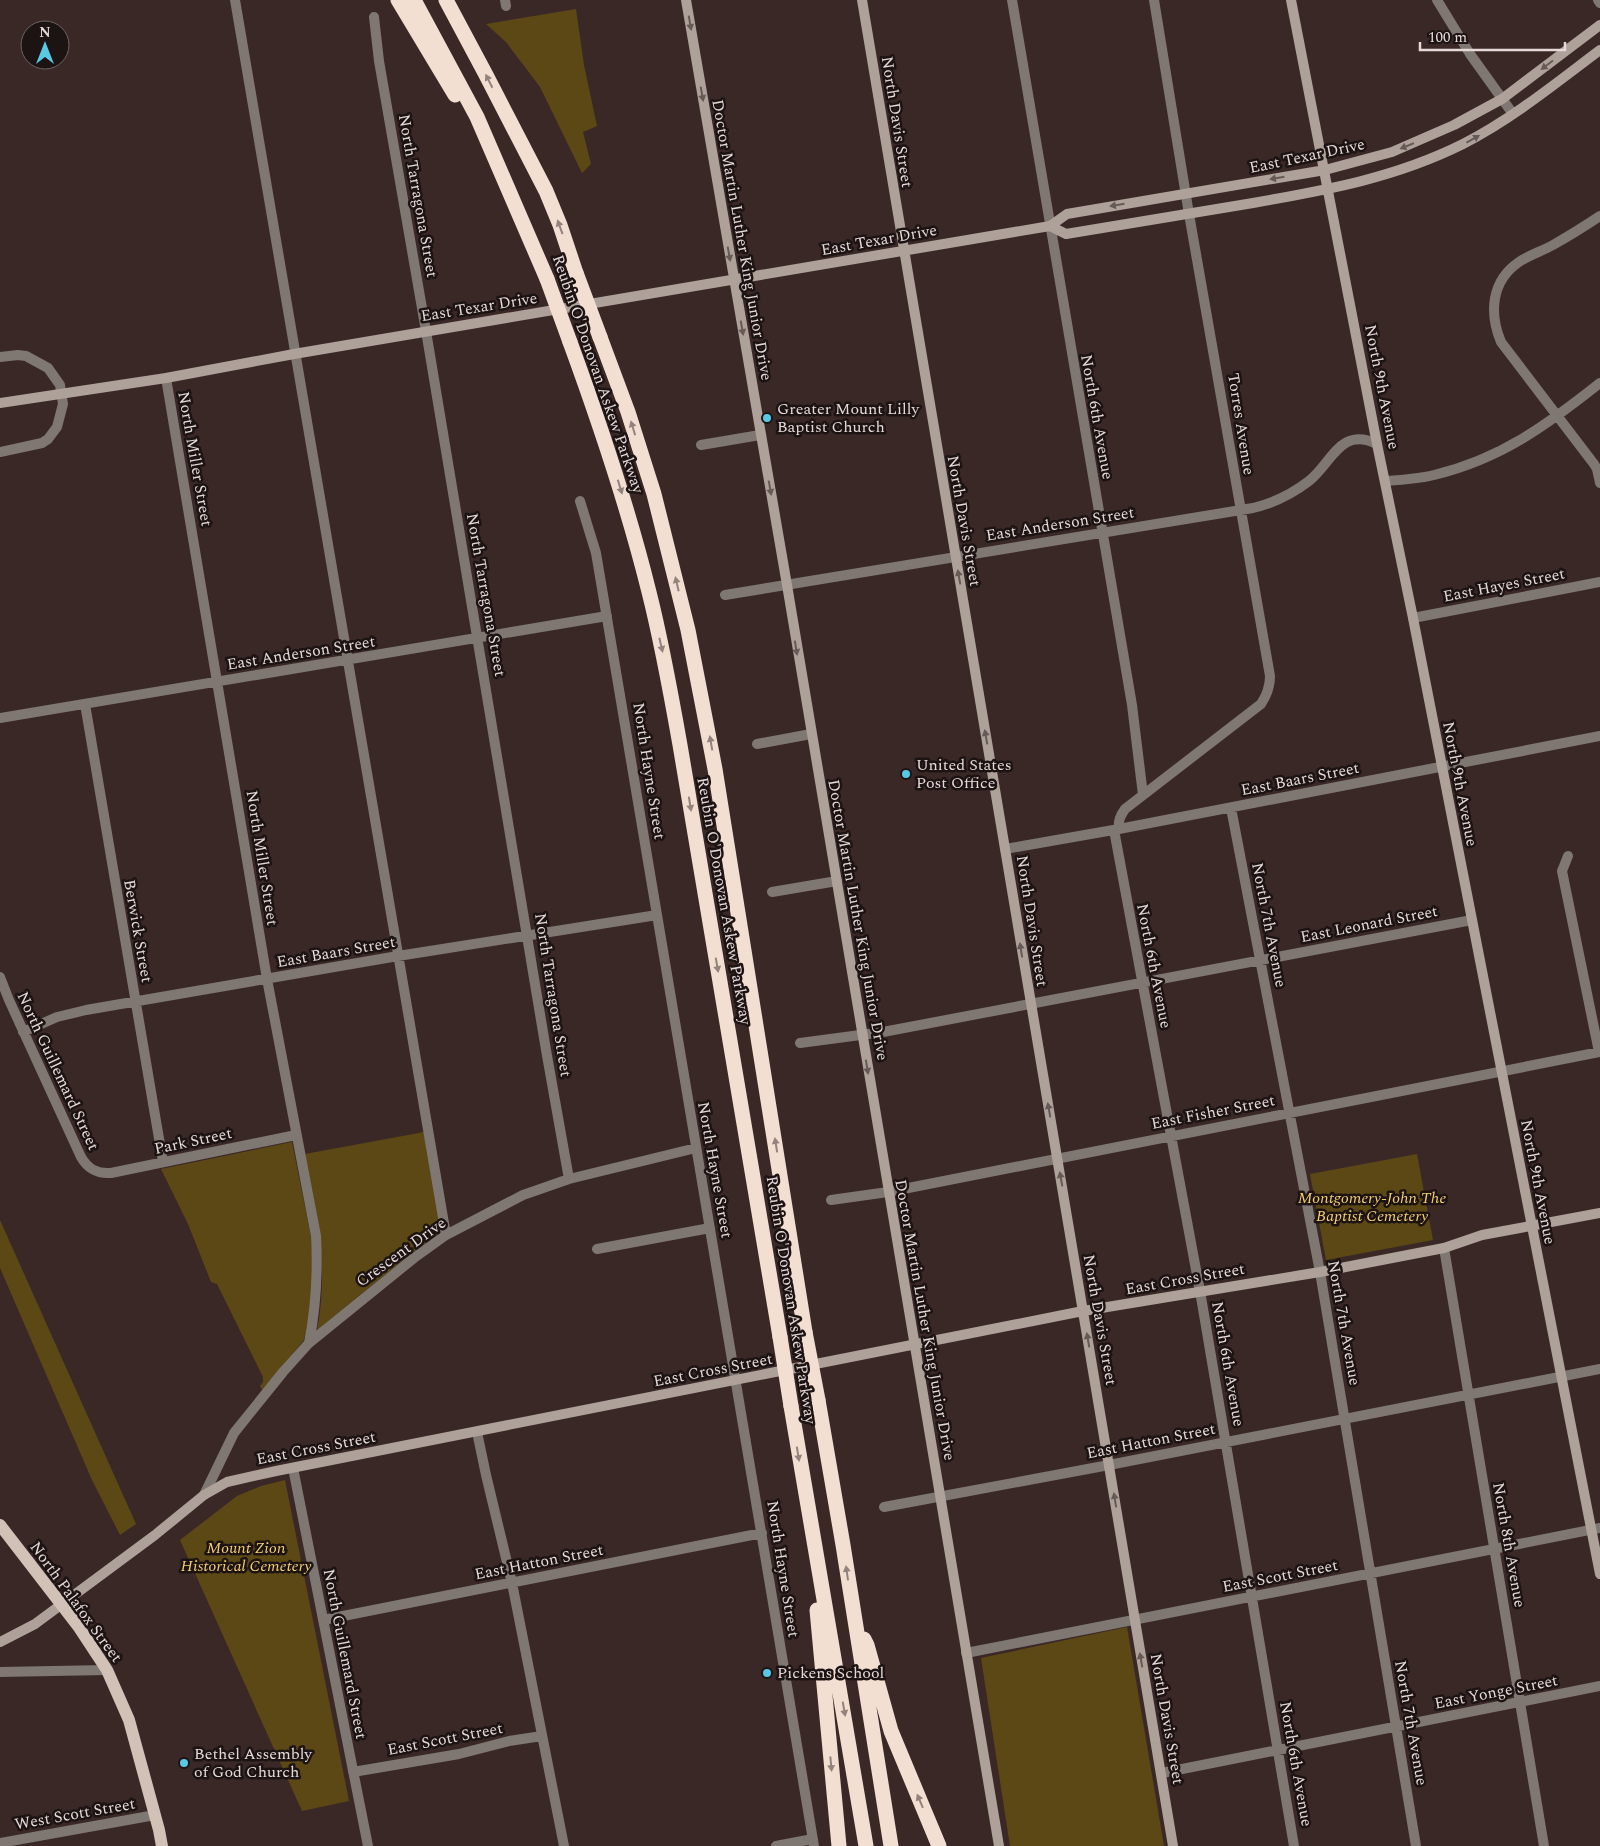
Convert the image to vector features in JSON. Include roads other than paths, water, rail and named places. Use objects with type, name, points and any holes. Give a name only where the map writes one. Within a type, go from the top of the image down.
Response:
[{"type":"highway","points":[[398,0],[506,183]]},
{"type":"highway","name":"Reubin O'Donovan Askew Parkway","points":[[414,0],[477,117],[547,279],[601,426],[624,499],[649,593],[680,745],[780,1336],[790,1406],[847,1727],[866,1846]]},
{"type":"highway","name":"Reubin O'Donovan Askew Parkway","points":[[446,0],[546,191],[560,225],[628,412],[654,494],[688,630],[717,778],[891,1846]]},
{"type":"highway","points":[[807,1506],[839,1846]]},
{"type":"highway","points":[[854,1621],[867,1645],[895,1740],[939,1846]]},
{"type":"main road","name":"Doctor Martin Luther King Junior Drive","points":[[686,0],[787,584],[810,734],[999,1846]]},
{"type":"main road","name":"North Davis Street","points":[[862,0],[1030,1005],[1174,1846]]},
{"type":"main road","name":"North 9th Avenue","points":[[1292,0],[1531,1227],[1561,1376],[1596,1529],[1600,1574]]},
{"type":"main road","name":"East Texar Drive","points":[[0,403],[166,378],[426,331],[1050,226],[1067,214],[1325,170],[1359,162],[1392,152],[1428,137],[1502,99],[1600,25]]},
{"type":"main road","name":"East Texar Drive","points":[[1050,226],[1066,234],[1328,190],[1366,181],[1423,162],[1463,144],[1513,114],[1600,50]]},
{"type":"main road","name":"East Cross Street","points":[[0,1642],[35,1624],[160,1531],[204,1495],[228,1482],[1083,1311],[1320,1272],[1444,1248],[1482,1235],[1600,1213]]},
{"type":"main road","name":"North Palafox Street","points":[[0,1525],[93,1647],[107,1670],[129,1720],[162,1846]]},
{"type":"street","points":[[235,0],[446,1236]]},
{"type":"street","name":"North 6th Avenue","points":[[1012,0],[1132,705],[1143,795],[1120,815],[1116,830],[1141,982],[1172,1136],[1200,1291],[1294,1846]]},
{"type":"street","name":"Torres Avenue","points":[[1143,795],[1261,704],[1270,686],[1270,676],[1189,214],[1154,0]]},
{"type":"street","points":[[1437,0],[1454,31],[1513,114]]},
{"type":"street","name":"North Tarragona Street","points":[[374,17],[379,61],[569,1179]]},
{"type":"street","points":[[1600,216],[1568,236],[1519,262],[1504,276],[1498,286],[1494,299],[1494,320],[1501,342],[1594,464],[1600,483]]},
{"type":"street","points":[[0,357],[18,355],[33,359],[48,368],[55,376],[62,393],[62,404],[57,427],[48,440],[0,452]]},
{"type":"street","name":"North Miller Street","points":[[166,378],[267,979],[311,1210],[318,1263],[317,1293],[309,1343]]},
{"type":"street","points":[[1385,481],[1434,475],[1464,466],[1511,446],[1558,416],[1600,383]]},
{"type":"street","points":[[701,445],[760,435]]},
{"type":"street","name":"East Anderson Street","points":[[725,595],[1265,505],[1281,499],[1312,479],[1338,447],[1346,442],[1363,439],[1377,444]]},
{"type":"street","name":"North Hayne Street","points":[[580,501],[596,553],[607,616],[814,1842]]},
{"type":"street","name":"East Hayes Street","points":[[1413,618],[1600,582]]},
{"type":"street","name":"East Anderson Street","points":[[0,718],[607,616]]},
{"type":"street","name":"Berwick Street","points":[[85,704],[163,1162]]},
{"type":"street","points":[[757,744],[810,734]]},
{"type":"street","name":"East Baars Street","points":[[1005,849],[1116,830],[1600,736]]},
{"type":"street","name":"North 7th Avenue","points":[[1231,808],[1320,1272],[1416,1846]]},
{"type":"street","points":[[1568,856],[1562,871],[1600,1052]]},
{"type":"street","points":[[772,892],[836,881]]},
{"type":"street","name":"East Baars Street","points":[[23,1032],[57,1017],[135,1002],[398,956],[657,915]]},
{"type":"street","name":"East Leonard Street","points":[[800,1044],[883,1032],[1030,1005],[1141,982],[1472,920]]},
{"type":"street","name":"North Guillemard Street","points":[[0,977],[80,1157],[96,1172]]},
{"type":"street","name":"East Fisher Street","points":[[831,1200],[888,1192],[1600,1052]]},
{"type":"street","name":"Park Street","points":[[96,1172],[111,1173],[296,1135]]},
{"type":"street","name":"Crescent Drive","points":[[204,1495],[234,1433],[283,1372],[309,1343],[414,1258],[446,1236],[523,1196],[569,1179],[696,1148]]},
{"type":"street","points":[[597,1249],[710,1228]]},
{"type":"street","name":"North 8th Avenue","points":[[1444,1248],[1544,1846]]},
{"type":"street","name":"East Hatton Street","points":[[884,1507],[1600,1369]]},
{"type":"street","points":[[477,1432],[512,1583],[564,1846]]},
{"type":"street","name":"North Guillemard Street","points":[[292,1468],[368,1846]]},
{"type":"street","name":"East Scott Street","points":[[966,1653],[1596,1529]]},
{"type":"street","name":"East Hatton Street","points":[[323,1620],[762,1533]]},
{"type":"street","points":[[0,1672],[107,1670]]},
{"type":"street","name":"East Yonge Street","points":[[1162,1772],[1600,1686]]},
{"type":"street","name":"East Scott Street","points":[[354,1772],[459,1754],[509,1741],[542,1736]]},
{"type":"street","name":"West Scott Street","points":[[0,1843],[155,1815]]},
{"type":"street","points":[[776,1846],[814,1842]]},
{"type":"place","name":"Greater Mount Lilly Baptist Church","points":[[767,418]]},
{"type":"place","name":"United States Post Office","points":[[906,774]]},
{"type":"place","name":"Pickens School","points":[[767,1673]]},
{"type":"place","name":"Bethel Assembly of God Church","points":[[184,1763]]},
{"type":"park label","name":"Montgomery-John The Baptist Cemetery","points":[[1372,1207]]},
{"type":"park label","name":"Mount Zion Historical Cemetery","points":[[246,1557]]}]
